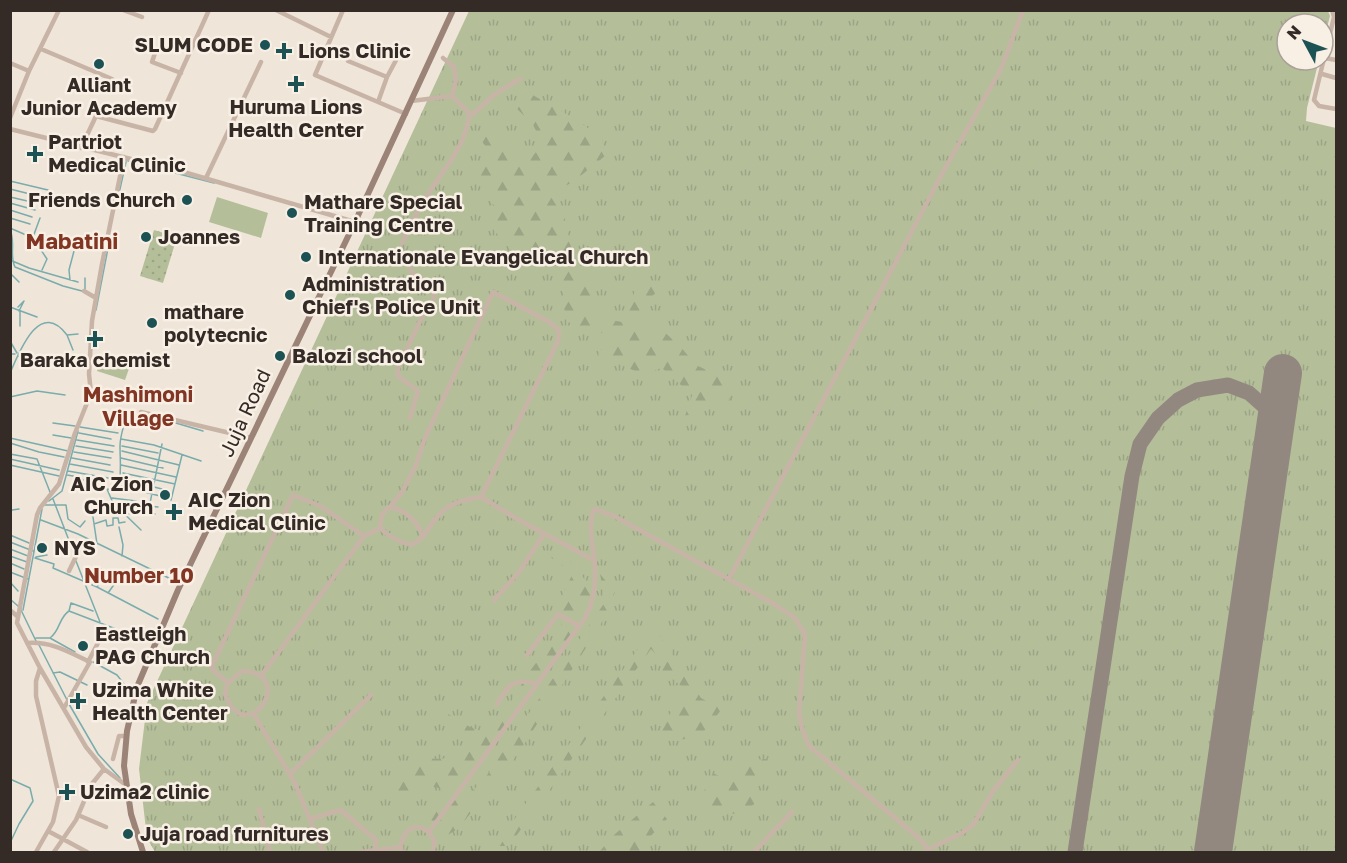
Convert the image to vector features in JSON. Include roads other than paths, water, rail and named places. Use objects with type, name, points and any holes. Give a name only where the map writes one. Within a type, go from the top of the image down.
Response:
[{"type":"main road","name":"Juja Road","points":[[142,852],[131,814],[124,753],[135,692],[157,638],[406,114],[453,10]]},
{"type":"street","points":[[10,117],[58,10]]},
{"type":"street","points":[[123,10],[142,17]]},
{"type":"street","points":[[81,148],[96,116],[153,131],[156,128],[209,10]]},
{"type":"street","points":[[276,10],[331,37]]},
{"type":"street","points":[[343,10],[315,75],[406,114]]},
{"type":"street","points":[[729,579],[943,172],[1001,69],[1023,10]]},
{"type":"street","points":[[41,49],[112,79]]},
{"type":"street","points":[[378,102],[387,77],[402,49]]},
{"type":"street","points":[[155,53],[152,62],[181,73]]},
{"type":"street","points":[[443,58],[454,67],[456,80],[452,96]]},
{"type":"street","points":[[348,61],[387,77]]},
{"type":"street","points":[[206,178],[261,62]]},
{"type":"street","points":[[10,63],[29,71]]},
{"type":"street","points":[[1336,78],[1322,74],[1314,100],[1319,106],[1336,109]]},
{"type":"street","points":[[452,96],[473,114],[495,94],[519,79]]},
{"type":"street","points":[[411,101],[452,96]]},
{"type":"street","points":[[402,243],[462,139],[469,122],[469,112]]},
{"type":"street","points":[[10,129],[206,178],[355,222]]},
{"type":"street","points":[[17,618],[37,514],[59,484],[90,393],[89,374],[96,298],[124,157]]},
{"type":"street","points":[[410,417],[418,391],[398,376],[398,368],[421,319],[434,298],[430,282],[413,274],[409,266],[419,253]]},
{"type":"street","points":[[84,291],[96,298]]},
{"type":"street","points":[[380,528],[382,514],[402,492],[416,465],[425,438],[493,292],[549,322],[559,330],[558,341],[481,497]]},
{"type":"street","points":[[141,412],[251,438]]},
{"type":"street","points":[[228,683],[211,668],[293,495],[320,506],[364,536]]},
{"type":"street","points":[[380,528],[400,543],[412,545],[423,537],[437,516],[448,506],[461,500],[481,497],[595,561]]},
{"type":"street","points":[[390,507],[400,509],[419,526],[423,537]]},
{"type":"street","points":[[429,832],[579,626],[593,603],[595,561],[591,527],[594,509],[614,516],[795,618],[805,634],[799,713],[809,746],[919,838],[927,851],[973,825],[993,791],[1018,760]]},
{"type":"street","points":[[261,676],[364,536],[380,528]]},
{"type":"street","points":[[494,600],[519,572],[544,534]]},
{"type":"street","points":[[69,571],[83,542]]},
{"type":"street","points":[[10,610],[17,618],[40,668],[81,740],[104,769],[126,785]]},
{"type":"street","points":[[527,655],[558,614],[579,626]]},
{"type":"street","points":[[64,708],[100,639]]},
{"type":"street","points":[[27,643],[52,644],[88,662]]},
{"type":"street","points":[[36,852],[57,808],[59,792],[36,696],[36,681],[40,668]]},
{"type":"street","points":[[242,671],[252,672],[261,676],[267,685],[268,694],[260,709],[254,713],[242,715],[234,711],[225,694],[228,683],[242,671]]},
{"type":"street","points":[[496,704],[508,686],[523,680],[537,684]]},
{"type":"street","points":[[290,774],[371,695]]},
{"type":"street","points":[[254,713],[290,774],[322,852]]},
{"type":"street","points":[[113,759],[119,736],[126,736]]},
{"type":"street","points":[[54,852],[78,815],[91,784],[104,769]]},
{"type":"street","points":[[259,809],[270,852]]},
{"type":"street","points":[[310,819],[341,810],[376,840],[375,850]]},
{"type":"street","points":[[754,852],[792,812]]},
{"type":"street","points":[[78,815],[106,827]]},
{"type":"street","points":[[361,852],[401,850],[401,839],[406,832],[413,828],[422,828],[429,832],[435,843],[432,852]]},
{"type":"street","points":[[48,831],[87,852]]},
{"type":"waterway","points":[[125,160],[214,183]]},
{"type":"waterway","points":[[116,207],[126,162]]},
{"type":"waterway","points":[[10,181],[48,190]]},
{"type":"waterway","points":[[10,189],[38,196]]},
{"type":"waterway","points":[[10,197],[36,203]]},
{"type":"waterway","points":[[10,203],[35,210]]},
{"type":"waterway","points":[[47,207],[56,206]]},
{"type":"waterway","points":[[10,210],[32,217]]},
{"type":"waterway","points":[[10,218],[30,224]]},
{"type":"waterway","points":[[33,237],[40,218]]},
{"type":"waterway","points":[[10,228],[33,238],[47,259],[42,270]]},
{"type":"waterway","points":[[10,230],[15,267],[82,291]]},
{"type":"waterway","points":[[96,310],[110,238]]},
{"type":"waterway","points":[[70,280],[69,270],[74,251]]},
{"type":"waterway","points":[[10,260],[78,282]]},
{"type":"waterway","points":[[10,273],[19,282]]},
{"type":"waterway","points":[[85,278],[85,289]]},
{"type":"waterway","points":[[18,307],[24,301],[19,311]]},
{"type":"waterway","points":[[10,307],[37,317]]},
{"type":"waterway","points":[[20,312],[20,326]]},
{"type":"waterway","points":[[10,373],[25,342],[39,325],[48,323],[57,325],[67,335],[78,334]]},
{"type":"waterway","points":[[67,335],[73,350]]},
{"type":"waterway","points":[[10,341],[17,353]]},
{"type":"waterway","points":[[10,354],[15,354]]},
{"type":"waterway","points":[[18,356],[40,356]]},
{"type":"waterway","points":[[10,397],[37,391],[65,395]]},
{"type":"waterway","points":[[107,489],[118,490],[120,443],[125,421]]},
{"type":"waterway","points":[[169,421],[203,431]]},
{"type":"waterway","points":[[53,423],[75,426]]},
{"type":"waterway","points":[[80,427],[118,433]]},
{"type":"waterway","points":[[49,501],[62,491],[78,431]]},
{"type":"waterway","points":[[79,433],[111,439]]},
{"type":"waterway","points":[[53,435],[71,438]]},
{"type":"waterway","points":[[10,438],[68,451]]},
{"type":"waterway","points":[[121,439],[154,445],[201,461]]},
{"type":"waterway","points":[[77,440],[114,446]]},
{"type":"waterway","points":[[10,443],[64,457]]},
{"type":"waterway","points":[[148,513],[162,444]]},
{"type":"waterway","points":[[76,446],[113,452]]},
{"type":"waterway","points":[[122,446],[158,453]]},
{"type":"waterway","points":[[122,451],[179,465]]},
{"type":"waterway","points":[[74,452],[111,458]]},
{"type":"waterway","points":[[10,454],[37,459],[50,492]]},
{"type":"waterway","points":[[171,500],[182,455]]},
{"type":"waterway","points":[[72,458],[110,465]]},
{"type":"waterway","points":[[121,458],[163,468]]},
{"type":"waterway","points":[[10,459],[59,470]]},
{"type":"waterway","points":[[70,464],[113,472]]},
{"type":"waterway","points":[[10,465],[59,476]]},
{"type":"waterway","points":[[121,465],[176,477]]},
{"type":"waterway","points":[[68,471],[108,478]]},
{"type":"waterway","points":[[123,473],[175,484]]},
{"type":"waterway","points":[[67,475],[79,477],[92,486],[107,489],[113,503],[141,530]]},
{"type":"waterway","points":[[122,479],[162,489]]},
{"type":"waterway","points":[[121,486],[160,496]]},
{"type":"waterway","points":[[112,498],[136,501],[137,505],[158,507]]},
{"type":"waterway","points":[[53,499],[75,556]]},
{"type":"waterway","points":[[45,505],[66,505],[68,519],[80,527],[85,521]]},
{"type":"waterway","points":[[10,513],[12,510],[19,509]]},
{"type":"waterway","points":[[23,610],[42,509]]},
{"type":"waterway","points":[[126,514],[142,512],[155,514]]},
{"type":"waterway","points":[[90,513],[93,517],[97,544]]},
{"type":"waterway","points":[[94,524],[106,520],[107,526],[113,525],[113,518],[118,518],[119,523],[125,522]]},
{"type":"waterway","points":[[41,520],[78,534],[177,582]]},
{"type":"waterway","points":[[119,527],[123,545],[122,556]]},
{"type":"waterway","points":[[10,535],[29,543]]},
{"type":"waterway","points":[[10,542],[33,551]]},
{"type":"waterway","points":[[93,551],[96,544]]},
{"type":"waterway","points":[[10,549],[28,556]]},
{"type":"waterway","points":[[36,557],[47,555]]},
{"type":"waterway","points":[[10,556],[27,562]]},
{"type":"waterway","points":[[35,558],[54,564],[53,568],[97,587],[158,619]]},
{"type":"waterway","points":[[76,561],[100,622]]},
{"type":"waterway","points":[[10,563],[24,569]]},
{"type":"waterway","points":[[93,584],[101,569]]},
{"type":"waterway","points":[[10,572],[28,579]]},
{"type":"waterway","points":[[97,587],[106,572]]},
{"type":"waterway","points":[[108,593],[118,579]]},
{"type":"waterway","points":[[10,582],[18,591]]},
{"type":"waterway","points":[[10,599],[18,606]]},
{"type":"waterway","points":[[69,611],[71,603],[93,611]]},
{"type":"waterway","points":[[21,610],[36,641]]},
{"type":"waterway","points":[[50,638],[69,611],[116,629]]},
{"type":"waterway","points":[[36,638],[50,638],[75,652]]},
{"type":"waterway","points":[[39,645],[67,700]]},
{"type":"waterway","points":[[93,662],[117,675],[131,693]]},
{"type":"waterway","points":[[53,673],[60,672],[87,685]]},
{"type":"waterway","points":[[69,704],[98,754],[120,778]]},
{"type":"waterway","points":[[10,779],[30,788],[33,801],[10,843]]},
{"type":"place","name":"SLUM CODE","points":[[265,45]]},
{"type":"place","name":"Lions Clinic","points":[[284,51]]},
{"type":"place","name":"Alliant Junior Academy","points":[[99,64]]},
{"type":"place","name":"Huruma Lions Health Center","points":[[296,84]]},
{"type":"place","name":"Partriot Medical Clinic","points":[[35,154]]},
{"type":"place","name":"Friends Church","points":[[187,200]]},
{"type":"place","name":"Mathare Special Training Centre","points":[[292,213]]},
{"type":"place","name":"Joannes","points":[[146,237]]},
{"type":"place","name":"Internationale Evangelical Church","points":[[306,257]]},
{"type":"place","name":"Administration Chief's Police Unit","points":[[290,295]]},
{"type":"place","name":"mathare polytecnic","points":[[152,323]]},
{"type":"place","name":"Baraka chemist","points":[[95,339]]},
{"type":"place","name":"Balozi school","points":[[280,356]]},
{"type":"place","name":"AIC Zion Church","points":[[165,495]]},
{"type":"place","name":"AIC Zion Medical Clinic","points":[[174,512]]},
{"type":"place","name":"NYS","points":[[42,548]]},
{"type":"place","name":"Eastleigh PAG Church","points":[[83,646]]},
{"type":"place","name":"Uzima White Health Center","points":[[78,701]]},
{"type":"place","name":"Uzima2 clinic","points":[[67,792]]},
{"type":"place","name":"Juja road furnitures","points":[[128,834]]},
{"type":"district","name":"Mabatini","points":[[72,241]]},
{"type":"district","name":"Mashimoni Village","points":[[138,407]]},
{"type":"district","name":"Number 10","points":[[139,576]]}]
